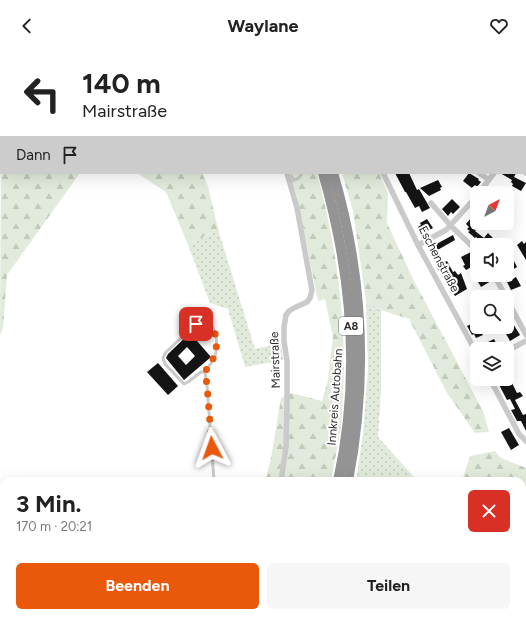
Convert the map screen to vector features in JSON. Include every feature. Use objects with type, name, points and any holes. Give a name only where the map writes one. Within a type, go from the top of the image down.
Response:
[{"type":"highway","name":"Innkreis Autobahn","points":[[323,174],[341,244],[350,317],[350,402],[344,454],[339,477]]},
{"type":"highway","name":"Innkreis Autobahn","points":[[333,174],[341,199],[352,252],[360,328],[361,356],[359,399],[355,443],[349,477]]},
{"type":"street","name":"Mairstraße","points":[[282,477],[286,447],[287,404],[287,361],[284,342],[284,327],[286,315],[289,311],[307,302],[310,298],[312,290],[303,236],[287,174]]},
{"type":"street","name":"Eschenstraße","points":[[383,174],[418,245],[471,342]]},
{"type":"street","points":[[480,174],[489,180]]},
{"type":"street","points":[[484,186],[493,174]]},
{"type":"street","points":[[430,203],[470,244]]},
{"type":"street","points":[[418,245],[446,230],[470,204]]},
{"type":"street","points":[[514,312],[526,334]]},
{"type":"street","points":[[514,347],[526,340]]},
{"type":"street","points":[[494,386],[519,434],[526,441]]},
{"type":"lane","points":[[290,182],[299,178],[301,174]]},
{"type":"lane","points":[[205,372],[201,372],[184,384],[165,364],[163,358],[166,352],[196,324],[202,322],[206,322],[212,326],[216,333],[216,349],[214,358],[205,372],[214,477]]},
{"type":"green space","points":[[1,174],[79,174],[7,275],[3,328],[0,335]]},
{"type":"green space","points":[[139,174],[202,174],[208,186],[218,229],[188,245],[166,192]]},
{"type":"green space","points":[[290,174],[317,174],[330,227],[339,282],[342,310],[344,365],[343,393],[341,427],[332,477],[266,477],[271,458],[281,398],[291,393],[322,401],[328,380],[333,337],[325,299],[318,301],[297,197]]},
{"type":"green space","points":[[342,174],[379,174],[388,193],[387,223],[414,281],[483,411],[489,432],[475,433],[447,393],[409,319],[381,310],[366,301],[353,211]]},
{"type":"green space","points":[[218,229],[255,349],[281,343],[283,360],[245,367],[228,309],[210,303],[188,245]]},
{"type":"green space","points":[[366,301],[381,310],[381,392],[378,437],[414,477],[357,477],[363,434],[368,369]]},
{"type":"green space","points":[[495,451],[501,458],[526,468],[526,477],[463,477],[470,456]]},
{"type":"building","points":[[396,174],[409,174],[417,190],[419,189],[430,208],[422,212],[419,206],[415,208]]},
{"type":"building","points":[[468,174],[479,179],[478,180],[481,182],[478,186],[470,186],[463,181]]},
{"type":"building","points":[[502,174],[516,174],[514,177],[526,183],[521,191],[512,186],[513,184],[511,182],[512,180]]},
{"type":"building","points":[[438,180],[442,187],[440,188],[441,190],[429,196],[420,188]]},
{"type":"building","points":[[452,199],[460,207],[453,214],[451,212],[448,216],[442,209]]},
{"type":"building","points":[[427,219],[433,228],[422,234],[418,227],[421,225],[420,223]]},
{"type":"building","points":[[470,219],[470,230],[476,230],[475,231],[484,238],[475,238],[468,232],[470,231],[467,229],[469,227],[466,224]]},
{"type":"building","points":[[488,233],[493,238],[484,238]]},
{"type":"building","points":[[453,235],[455,240],[434,252],[431,247]]},
{"type":"building","points":[[522,241],[524,244],[526,242],[526,260],[517,245]]},
{"type":"building","points":[[470,252],[470,268],[466,270],[463,266],[465,265],[461,257]]},
{"type":"building","points":[[447,261],[453,272],[455,271],[458,275],[461,273],[467,289],[455,296],[436,266]]},
{"type":"building","points":[[514,261],[517,267],[514,269]]},
{"type":"building","points":[[516,277],[521,286],[511,290],[507,282],[514,282],[514,278]]},
{"type":"building","points":[[478,282],[489,282],[481,287]]},
{"type":"building","points":[[470,325],[470,331],[467,326]]},
{"type":"building","points":[[514,325],[520,335],[510,341],[506,334],[514,334]]},
{"type":"building","points":[[190,333],[211,357],[184,380],[166,358],[168,354]],"holes":[[[187,347],[195,356],[186,365],[178,356]]]},
{"type":"building","points":[[474,334],[483,335],[476,338]]},
{"type":"building","points":[[494,339],[496,342],[488,342]]},
{"type":"building","points":[[158,363],[178,386],[168,395],[147,372]]},
{"type":"building","points":[[500,386],[514,386],[517,393],[520,392],[523,396],[515,400],[523,415],[526,414],[526,431],[521,421],[517,421],[511,410],[515,409],[510,399],[507,400]]},
{"type":"building","points":[[509,428],[519,445],[511,450],[501,432]]},
{"type":"route","points":[[196,324],[206,322],[212,326],[216,333],[216,349],[214,358],[205,372],[212,448]]}]
